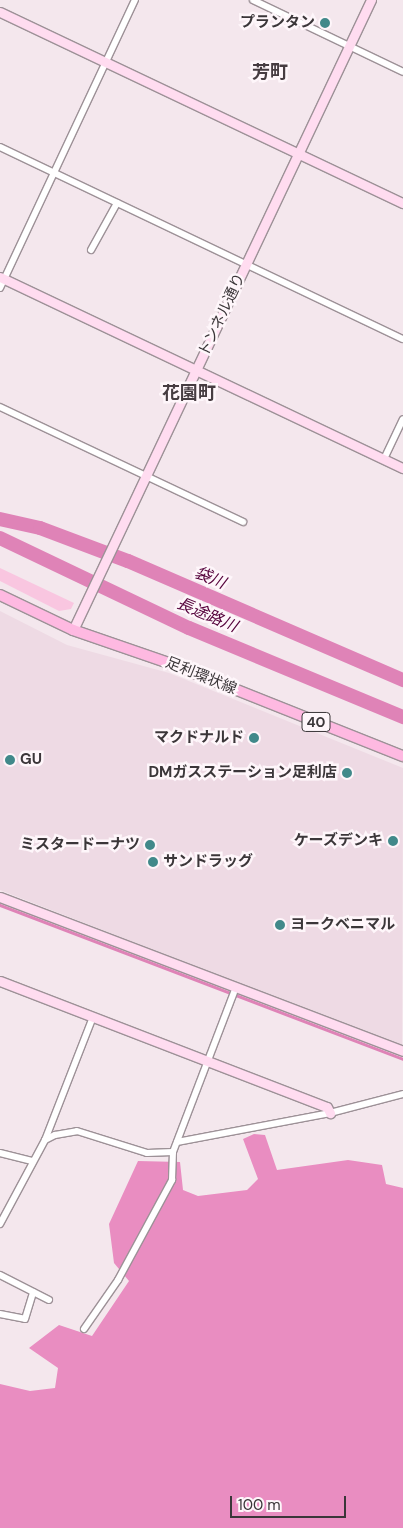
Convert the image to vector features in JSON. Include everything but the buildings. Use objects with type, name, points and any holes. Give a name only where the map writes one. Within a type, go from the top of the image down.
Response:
[{"type":"main road","name":"足利環状線","points":[[0,595],[73,630],[403,756]]},
{"type":"street","points":[[136,0],[1,281],[196,370],[403,468]]},
{"type":"street","points":[[253,0],[403,72]]},
{"type":"street","name":"トンネル通り","points":[[73,630],[371,0]]},
{"type":"street","points":[[0,12],[403,203]]},
{"type":"street","points":[[0,148],[403,339]]},
{"type":"street","points":[[91,250],[117,203]]},
{"type":"street","points":[[0,407],[144,477],[243,522]]},
{"type":"street","points":[[384,459],[403,419]]},
{"type":"street","points":[[0,898],[403,1051]]},
{"type":"street","points":[[0,981],[327,1107],[330,1113]]},
{"type":"street","points":[[84,1329],[118,1280],[172,1180],[173,1152],[236,987]]},
{"type":"street","points":[[0,1224],[45,1140],[93,1017]]},
{"type":"street","points":[[177,1142],[330,1113],[403,1094]]},
{"type":"street","points":[[45,1140],[77,1131],[148,1153],[173,1152]]},
{"type":"street","points":[[0,1153],[33,1161]]},
{"type":"street","points":[[0,1275],[49,1300]]},
{"type":"street","points":[[0,1314],[25,1319],[33,1292]]},
{"type":"shaded area","points":[[0,568],[74,603],[71,609],[59,611],[0,581]]},
{"type":"shaded area","points":[[0,611],[67,645],[169,673],[403,768],[402,1047],[0,890]]},
{"type":"shaded area","points":[[254,1134],[265,1135],[277,1170],[348,1160],[382,1165],[386,1184],[403,1188],[403,1528],[0,1528],[0,1384],[30,1391],[55,1388],[58,1368],[29,1348],[59,1325],[92,1336],[129,1281],[114,1263],[109,1224],[138,1161],[180,1162],[183,1190],[198,1196],[247,1190],[258,1179],[243,1139]]},
{"type":"waterway","name":"袋川","points":[[0,519],[40,528],[128,561],[403,680]]},
{"type":"waterway","name":"長途路川","points":[[0,538],[189,628],[403,717]]},
{"type":"waterway","points":[[0,905],[403,1059]]},
{"type":"place","name":"プランタン","points":[[325,23]]},
{"type":"place","name":"マクドナルド","points":[[254,738]]},
{"type":"place","name":"GU","points":[[10,760]]},
{"type":"place","name":"DMガスステーション足利店","points":[[347,773]]},
{"type":"place","name":"ケーズデンキ","points":[[393,841]]},
{"type":"place","name":"ミスタードーナツ","points":[[150,845]]},
{"type":"place","name":"サンドラッグ","points":[[153,862]]},
{"type":"place","name":"ヨークベニマル","points":[[280,925]]},
{"type":"district","name":"芳町","points":[[270,72]]},
{"type":"district","name":"花園町","points":[[189,393]]}]
